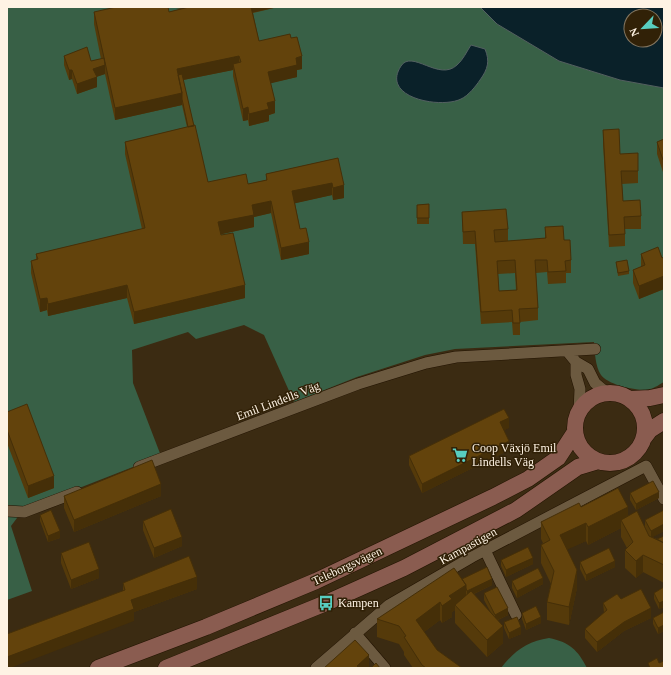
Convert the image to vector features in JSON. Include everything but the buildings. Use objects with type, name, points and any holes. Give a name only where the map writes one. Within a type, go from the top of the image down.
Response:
[{"type":"main road","points":[[644,438],[645,421],[637,405],[623,395],[607,393],[590,399],[576,418],[575,432],[582,450],[589,457],[598,461],[614,463],[630,458],[636,452],[650,430],[664,421]]},
{"type":"main road","points":[[630,399],[650,398],[664,394]]},
{"type":"main road","name":"Teleborgsvägen","points":[[98,668],[206,627],[316,581],[493,497],[528,479],[558,458],[575,432]]},
{"type":"main road","name":"Teleborgsvägen","points":[[166,668],[326,603],[404,568],[516,510],[578,467],[598,461]]},
{"type":"street","name":"Emil Lindells Väg","points":[[131,471],[294,408],[402,369],[456,357],[595,349]]},
{"type":"street","points":[[567,351],[576,362],[588,369],[595,383],[607,393]]},
{"type":"street","points":[[576,362],[576,375],[580,389],[579,412]]},
{"type":"street","name":"Kampastigen","points":[[316,668],[389,605],[485,550],[646,466],[664,499]]},
{"type":"street","points":[[7,511],[24,512],[89,487]]},
{"type":"street","points":[[485,550],[516,616]]},
{"type":"street","points":[[355,633],[385,668]]},
{"type":"green space","points":[[7,7],[480,7],[497,24],[559,61],[620,80],[664,88],[664,382],[654,388],[645,390],[632,389],[610,382],[601,375],[599,371],[594,342],[455,349],[425,355],[357,377],[294,402],[264,335],[244,325],[196,339],[188,332],[132,350],[133,383],[161,456],[23,510],[11,526],[32,591],[7,600]]},
{"type":"green space","points":[[549,638],[562,642],[572,648],[580,656],[587,668],[501,668],[516,652],[528,644],[541,639]]},
{"type":"water","points":[[480,7],[664,7],[664,88],[620,80],[559,61],[497,24]]},
{"type":"water","points":[[471,45],[485,49],[488,61],[485,72],[472,91],[464,98],[452,102],[440,103],[428,101],[405,93],[399,86],[397,77],[401,66],[406,62],[412,61],[442,70],[450,69],[459,63]]},
{"type":"place","name":"Coop Växjö Emil Lindells Väg","points":[[460,455]]},
{"type":"place","name":"Kampen","points":[[326,603]]}]
